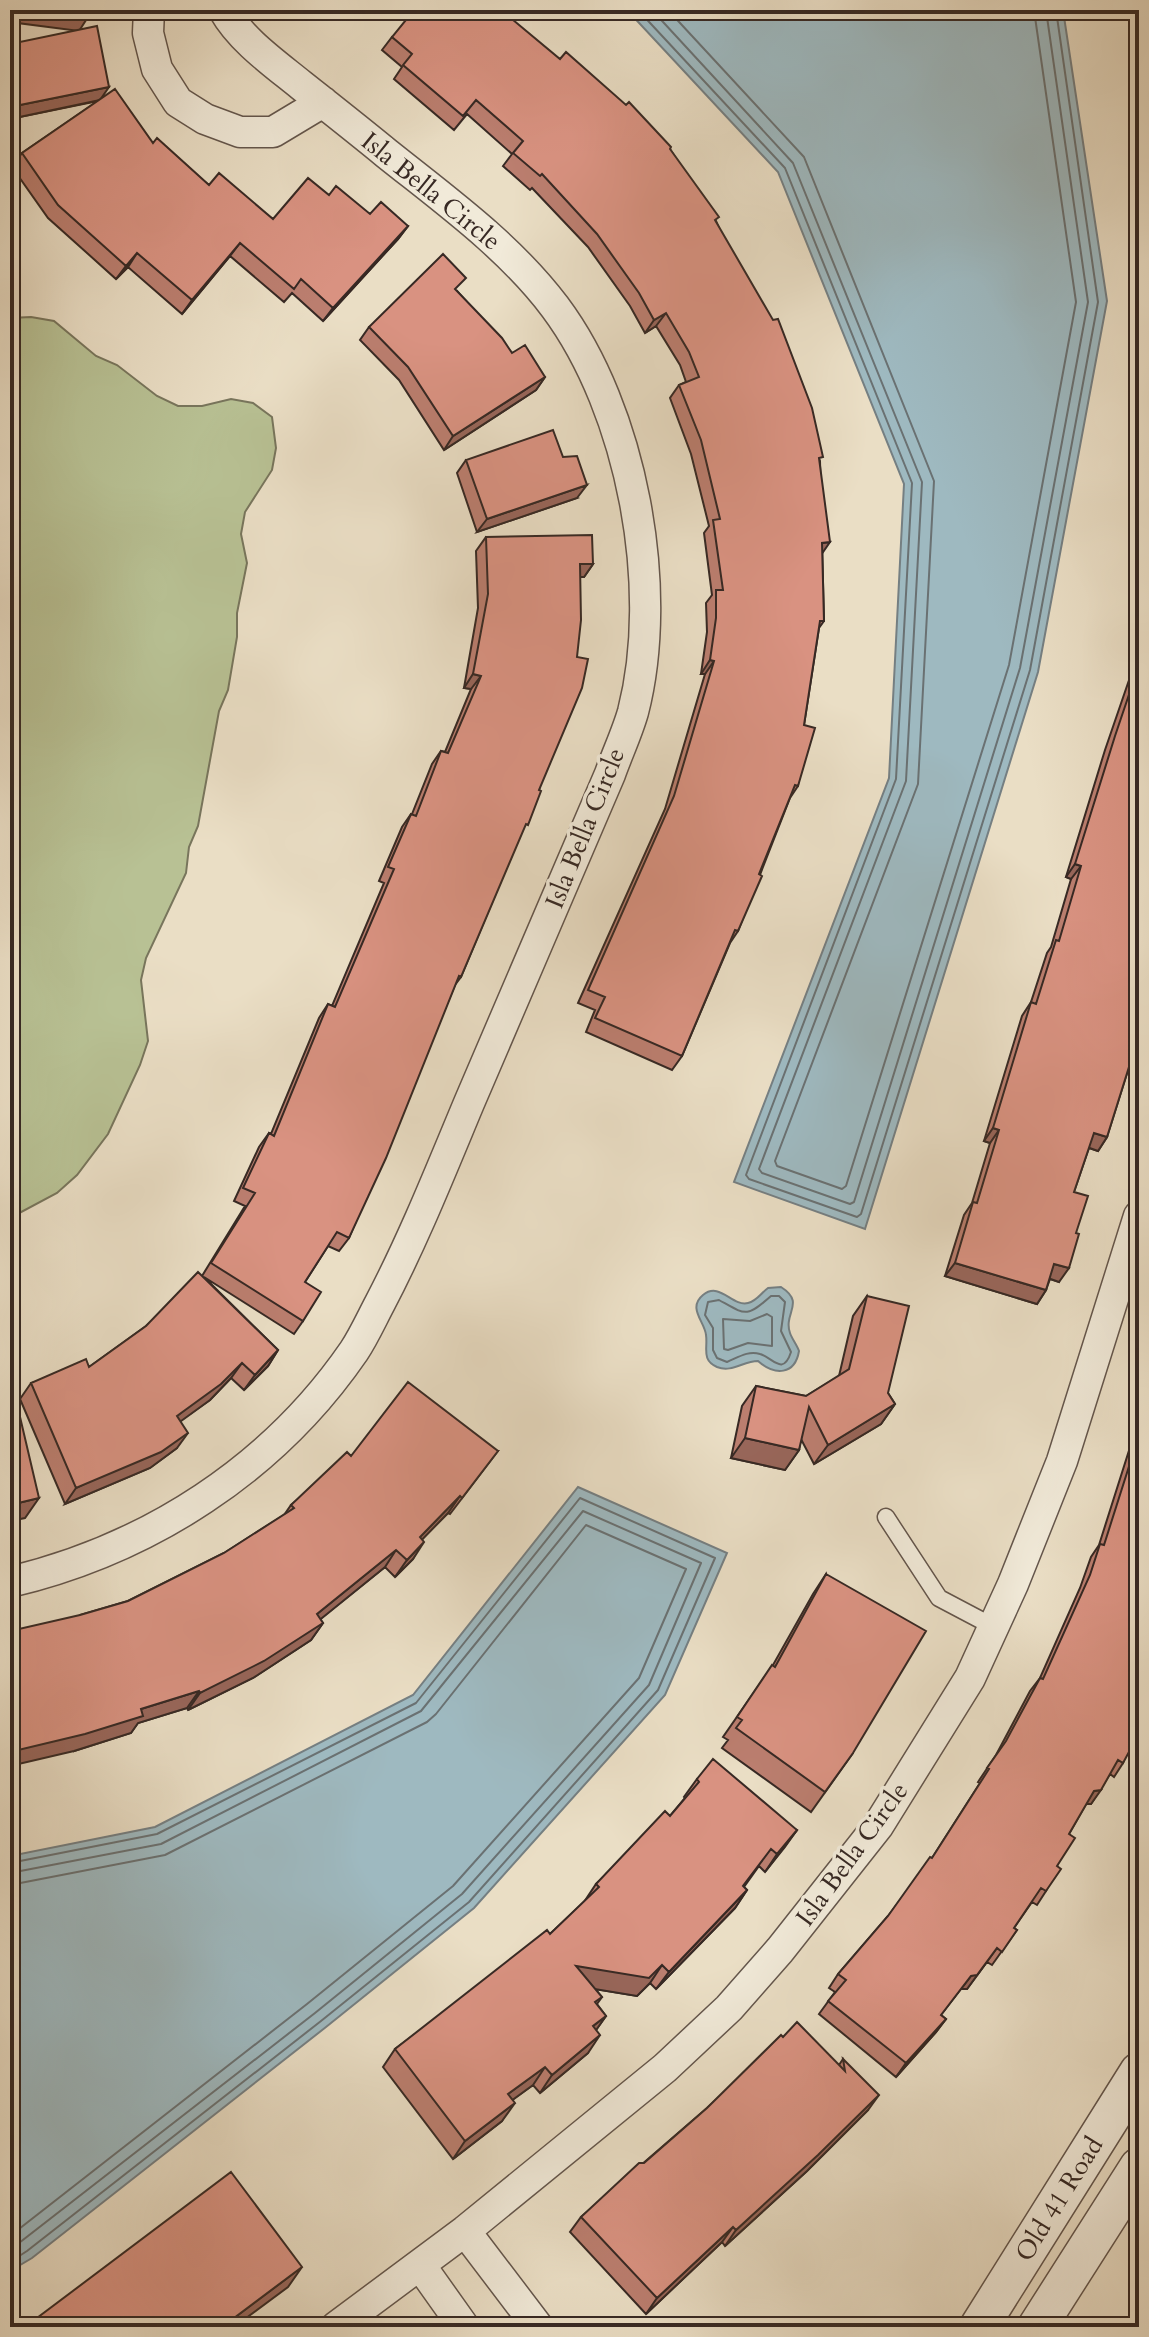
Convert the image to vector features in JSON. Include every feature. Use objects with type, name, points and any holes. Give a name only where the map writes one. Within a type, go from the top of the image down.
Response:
[{"type":"street","points":[[149,10],[148,33],[157,69],[178,102],[205,119],[240,132],[273,132],[323,102]]},
{"type":"street","name":"Isla Bella Circle","points":[[10,1582],[44,1574],[106,1552],[168,1522],[215,1492],[265,1453],[311,1405],[355,1349],[403,1259],[610,774],[633,711],[641,659],[645,602],[631,480],[613,418],[588,360],[556,308],[498,243],[267,58],[229,20],[224,10]]},
{"type":"street","name":"Isla Bella Circle","points":[[336,2327],[465,2231],[665,2068],[729,2008],[780,1950],[878,1826],[970,1678],[994,1627],[1062,1461],[1139,1216]]},
{"type":"street","name":"Old 41 Road","points":[[979,2327],[1139,2072]]},
{"type":"street","name":"Old 41 Road","points":[[1037,2327],[1139,2167]]},
{"type":"street","points":[[465,2231],[538,2327]]},
{"type":"street","points":[[420,2265],[464,2327]]},
{"type":"lane","points":[[886,1517],[939,1598],[994,1627]]},
{"type":"green space","points":[[31,317],[54,321],[96,356],[117,365],[157,396],[178,406],[202,406],[231,399],[253,403],[272,417],[276,448],[272,470],[245,512],[241,534],[247,563],[237,613],[237,637],[228,690],[219,711],[198,826],[189,847],[186,873],[146,958],[141,980],[148,1041],[140,1065],[108,1134],[77,1175],[57,1193],[10,1218],[10,318]]},
{"type":"water","points":[[627,10],[1063,10],[1107,301],[1038,672],[865,1229],[734,1182],[889,778],[904,484],[778,172]]},
{"type":"water","points":[[781,1287],[793,1303],[789,1326],[799,1351],[793,1365],[777,1371],[758,1361],[728,1369],[712,1364],[706,1353],[705,1330],[697,1310],[698,1300],[709,1291],[715,1291],[748,1303],[768,1288]]},
{"type":"water","points":[[578,1487],[727,1553],[665,1695],[474,1908],[32,2258],[10,2271],[10,1856],[155,1827],[413,1695]]},
{"type":"building","points":[[28,10],[89,10],[88,17]]},
{"type":"building","points":[[414,10],[501,10],[560,59],[566,52],[626,105],[629,102],[671,147],[719,217],[715,220],[773,320],[778,319],[812,408],[823,457],[819,458],[830,542],[822,543],[824,621],[820,621],[804,725],[815,728],[798,786],[795,785],[759,874],[762,876],[738,931],[735,930],[682,1056],[595,1018],[605,997],[588,990],[674,796],[714,661],[710,660],[716,590],[723,590],[713,520],[720,519],[701,440],[679,385],[699,377],[689,352],[666,313],[654,320],[639,293],[597,234],[542,174],[540,176],[513,153],[523,141],[476,100],[463,116],[403,65],[412,54],[392,37]]},
{"type":"building","points":[[97,26],[109,87],[10,107],[10,44]]},
{"type":"building","points":[[115,89],[153,143],[157,138],[209,185],[219,173],[273,219],[308,178],[329,195],[336,186],[370,214],[381,202],[408,226],[333,308],[301,279],[294,289],[240,243],[192,300],[137,253],[126,266],[58,205],[22,153]]},
{"type":"building","points":[[443,254],[466,278],[455,289],[502,338],[512,353],[525,345],[545,377],[453,436],[408,367],[369,327]]},
{"type":"building","points":[[553,430],[563,457],[577,456],[587,485],[487,519],[466,460]]},
{"type":"building","points":[[592,535],[593,564],[580,564],[581,620],[577,657],[588,659],[582,688],[539,790],[528,825],[459,976],[386,1158],[349,1238],[337,1232],[305,1282],[321,1292],[303,1321],[211,1263],[255,1193],[243,1188],[269,1133],[274,1136],[328,1004],[335,1007],[394,869],[388,867],[411,814],[416,816],[441,751],[448,753],[481,676],[473,674],[488,594],[486,537]]},
{"type":"building","points":[[1139,665],[1139,1035],[1107,1137],[1094,1133],[1074,1192],[1088,1196],[1069,1268],[1054,1264],[1046,1290],[955,1263],[999,1130],[993,1128],[1031,1002],[1036,1004],[1056,940],[1059,941],[1081,866],[1075,864]]},
{"type":"building","points":[[198,1272],[278,1350],[255,1375],[242,1363],[221,1384],[177,1416],[188,1433],[161,1452],[76,1488],[31,1383],[86,1359],[89,1367],[146,1326]]},
{"type":"building","points":[[867,1296],[909,1306],[888,1393],[895,1404],[828,1445],[809,1407],[799,1450],[745,1438],[756,1386],[806,1396],[849,1369]]},
{"type":"building","points":[[408,1382],[498,1451],[462,1498],[460,1496],[420,1537],[424,1542],[407,1560],[396,1550],[317,1614],[323,1623],[264,1661],[200,1693],[141,1709],[143,1716],[10,1752],[10,1631],[128,1601],[224,1553],[294,1508],[291,1505],[347,1452],[351,1456]]},
{"type":"building","points":[[10,1387],[13,1387],[39,1498],[10,1505]]},
{"type":"building","points":[[1139,1435],[1139,1724],[1132,1737],[1136,1739],[1123,1763],[1118,1760],[1101,1790],[1094,1791],[1069,1834],[1075,1838],[1057,1866],[1061,1869],[1046,1891],[1041,1888],[1002,1952],[997,1948],[977,1975],[971,1976],[941,2015],[946,2019],[906,2063],[828,2001],[846,1980],[838,1974],[932,1858],[1006,1741],[1040,1678],[1043,1679],[1090,1575],[1100,1544],[1104,1545]]},
{"type":"building","points":[[826,1574],[926,1631],[853,1753],[825,1792],[736,1728],[742,1720],[737,1717],[772,1665],[775,1667]]},
{"type":"building","points":[[713,1759],[797,1830],[777,1854],[771,1849],[743,1886],[747,1890],[669,1972],[662,1965],[649,1978],[576,1966],[602,1997],[595,2002],[606,2016],[593,2026],[600,2035],[552,2075],[545,2067],[508,2094],[515,2103],[465,2141],[395,2049],[547,1930],[550,1934],[599,1887],[596,1884],[665,1811],[670,1816],[699,1782],[697,1779]]},
{"type":"building","points":[[797,2022],[845,2071],[843,2059],[879,2095],[736,2230],[733,2227],[657,2298],[581,2217],[639,2163],[644,2163],[707,2108]]},
{"type":"building","points":[[231,2172],[302,2267],[222,2327],[25,2327]]}]
